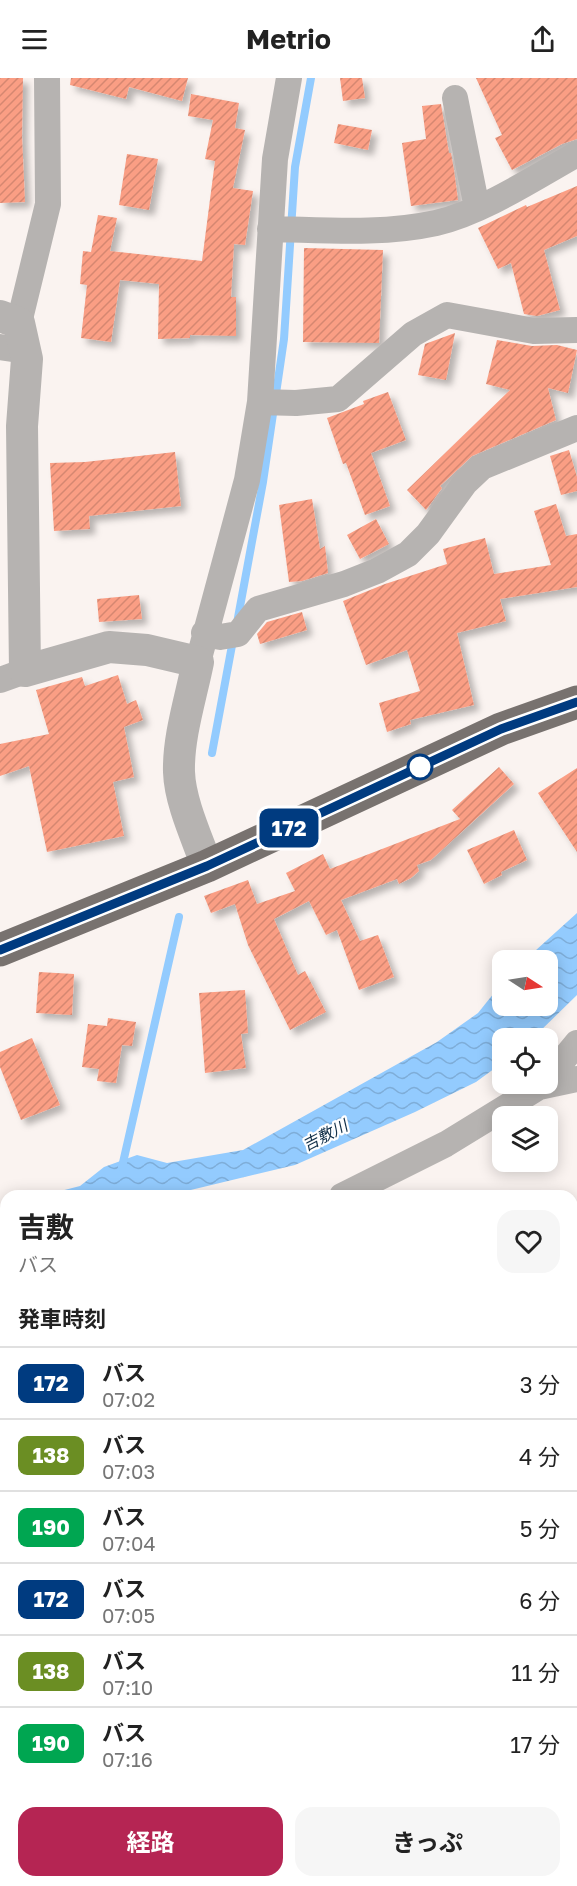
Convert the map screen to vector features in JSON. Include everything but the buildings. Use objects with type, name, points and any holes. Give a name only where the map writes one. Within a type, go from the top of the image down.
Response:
[{"type":"highway","points":[[0,950],[207,866],[501,729],[577,702]]},
{"type":"street","points":[[47,78],[48,204],[11,334],[27,358],[22,426],[13,675],[109,647],[147,650],[201,647],[220,637],[238,634],[258,609],[377,572],[408,554],[428,534],[465,483],[482,467],[577,428]]},
{"type":"street","points":[[207,866],[184,800],[179,774],[180,746],[201,647],[247,480],[260,402],[275,159],[289,78]]},
{"type":"street","points":[[455,98],[477,208]]},
{"type":"street","points":[[270,229],[381,231],[437,223],[477,208],[577,154]]},
{"type":"street","points":[[260,402],[296,403],[338,399],[412,334],[447,315],[534,331],[577,330]]},
{"type":"street","points":[[558,1071],[563,1060],[577,1043]]},
{"type":"street","points":[[558,1083],[577,1079]]},
{"type":"street","points":[[354,1190],[446,1144],[529,1094]]},
{"type":"water","points":[[577,913],[577,995],[558,1014],[558,950],[536,950]]},
{"type":"water","name":"吉敷川","points":[[492,996],[492,1016],[556,1016],[543,1028],[492,1028],[492,1070],[476,1082],[415,1112],[295,1165],[191,1190],[64,1190],[80,1186],[104,1167],[137,1155],[167,1163],[243,1150],[437,1042],[478,1013]]},
{"type":"waterway","points":[[237,623],[263,482],[284,339],[295,167],[311,78]]},
{"type":"waterway","points":[[212,753],[233,640]]},
{"type":"waterway","points":[[122,1167],[179,917]]},
{"type":"bus line","name":"172","points":[[0,950],[207,866],[501,729],[577,702]]}]
